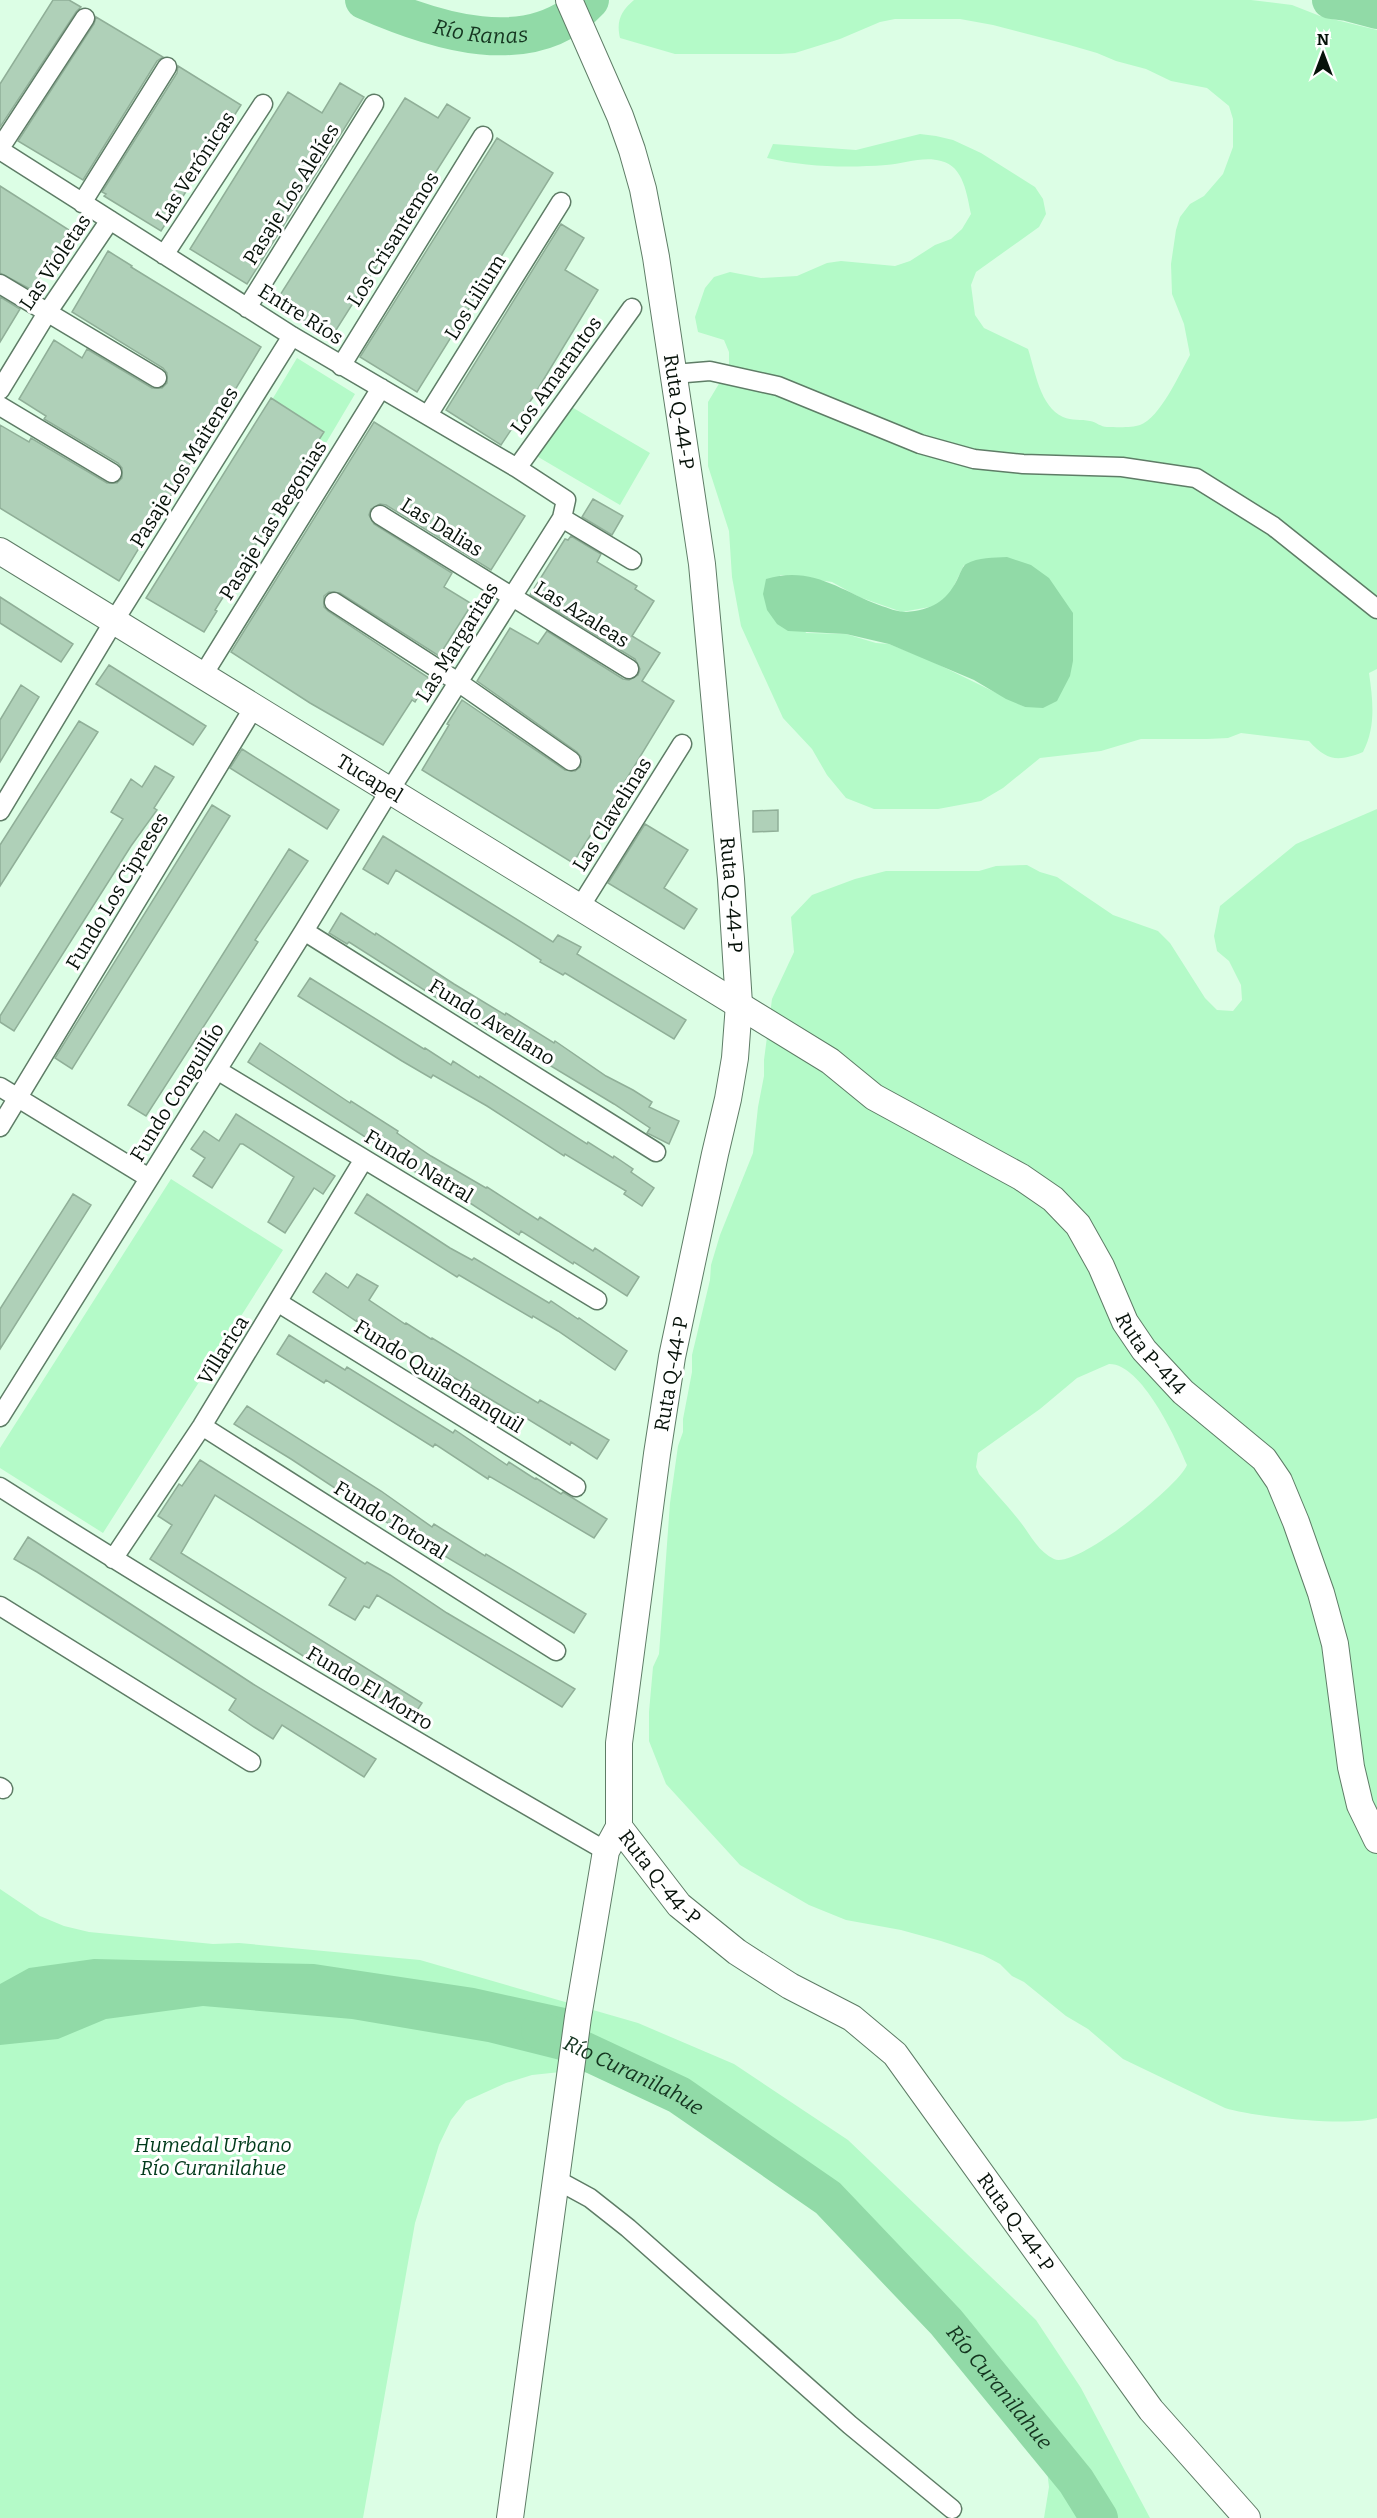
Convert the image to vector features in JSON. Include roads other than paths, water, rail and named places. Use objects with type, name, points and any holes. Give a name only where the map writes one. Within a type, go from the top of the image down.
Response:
[{"type":"street","name":"Ruta Q-44-P","points":[[569,0],[620,116],[643,189],[674,374],[702,564],[732,890],[739,1004],[729,1099],[684,1299],[657,1454],[619,1743],[619,1827],[679,1905],[737,1952],[790,1986],[852,2018],[895,2054],[1151,2410],[1247,2518]]},
{"type":"street","points":[[0,149],[85,18]]},
{"type":"street","points":[[82,203],[167,67]]},
{"type":"street","name":"Las Verónicas","points":[[164,255],[263,104]]},
{"type":"street","name":"Pasaje Los Alelíes","points":[[247,308],[374,104]]},
{"type":"street","name":"Los Crisantemos","points":[[341,366],[483,136]]},
{"type":"street","name":"Entre Ríos","points":[[0,149],[292,336],[518,468],[566,500],[562,518]]},
{"type":"street","name":"Los Lilium","points":[[428,415],[561,202]]},
{"type":"street","name":"Las Violetas","points":[[0,390],[47,314],[110,220]]},
{"type":"street","points":[[0,284],[157,378]]},
{"type":"street","name":"Los Amarantos","points":[[518,468],[632,308]]},
{"type":"street","name":"Pasaje Los Maitenes","points":[[0,811],[114,621],[292,336]]},
{"type":"street","points":[[674,374],[710,371],[778,386],[920,444],[974,459],[1023,464],[1122,467],[1196,478],[1273,526],[1377,609]]},
{"type":"street","name":"Pasaje Las Begonias","points":[[202,675],[381,388]]},
{"type":"street","points":[[0,406],[112,473]]},
{"type":"street","name":"Las Dalias","points":[[380,515],[512,597]]},
{"type":"street","points":[[562,518],[632,560]]},
{"type":"street","name":"Las Margaritas","points":[[390,790],[562,518]]},
{"type":"street","name":"Tucapel","points":[[0,551],[739,1004]]},
{"type":"street","name":"Las Azaleas","points":[[512,597],[629,669]]},
{"type":"street","points":[[334,602],[458,682],[572,761]]},
{"type":"street","name":"Fundo Los Cipreses","points":[[0,1127],[254,707]]},
{"type":"street","name":"Las Clavelinas","points":[[580,907],[682,744]]},
{"type":"street","name":"Fundo Conguillío","points":[[0,1417],[390,790]]},
{"type":"street","name":"Fundo Avellano","points":[[304,931],[657,1152]]},
{"type":"street","name":"Ruta P-414","points":[[739,1004],[830,1061],[874,1097],[1021,1177],[1053,1200],[1078,1224],[1101,1266],[1125,1322],[1144,1350],[1183,1392],[1264,1459],[1279,1481],[1322,1593],[1335,1644],[1351,1767],[1360,1805],[1377,1840]]},
{"type":"street","name":"Fundo Natral","points":[[217,1070],[597,1300]]},
{"type":"street","points":[[0,1087],[149,1178]]},
{"type":"street","name":"Villarica","points":[[113,1559],[202,1426],[279,1303],[364,1159]]},
{"type":"street","name":"Fundo Quilachanquil","points":[[279,1303],[576,1487]]},
{"type":"street","name":"Fundo Totoral","points":[[202,1426],[556,1651]]},
{"type":"street","points":[[0,1487],[113,1559]]},
{"type":"street","name":"Fundo El Morro","points":[[113,1559],[429,1749],[606,1851]]},
{"type":"street","points":[[0,1606],[251,1762]]},
{"type":"street","points":[[510,2518],[570,2091],[578,2017],[606,1851],[619,1827]]},
{"type":"street","points":[[557,2180],[590,2198],[628,2228],[850,2425],[952,2509]]},
{"type":"waterway","name":"Río Ranas","points":[[364,0],[420,22],[450,30],[480,35],[510,36],[539,31],[566,20],[590,0]]},
{"type":"waterway","name":"Río Ranas","points":[[1331,0],[1377,10]]},
{"type":"waterway","name":"Río Curanilahue","points":[[540,2030],[679,2095],[828,2198],[946,2322],[1076,2481],[1099,2518]]},
{"type":"park label","name":"Humedal Urbano Río Curanilahue","points":[[213,2156]]}]
